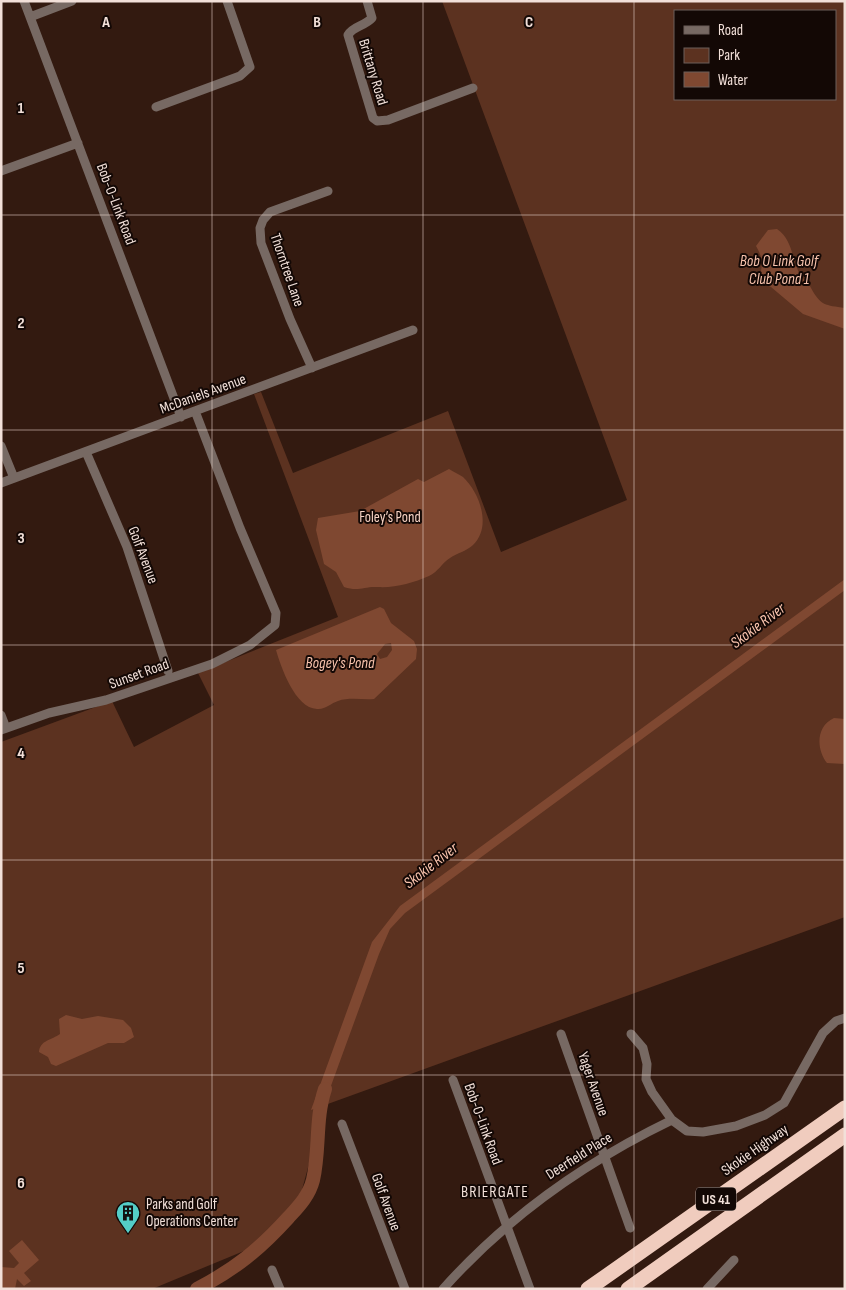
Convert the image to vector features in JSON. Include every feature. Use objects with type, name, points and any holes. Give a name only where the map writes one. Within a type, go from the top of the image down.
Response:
[{"type":"highway","name":"Skokie Highway","points":[[588,1289],[845,1108]]},
{"type":"highway","name":"US 41","points":[[628,1289],[845,1136]]},
{"type":"street","name":"Bob-O-Link Road","points":[[24,1],[181,417]]},
{"type":"street","points":[[30,17],[72,1]]},
{"type":"street","points":[[156,107],[240,76],[250,67],[227,1]]},
{"type":"street","name":"Brittany Road","points":[[367,1],[372,18],[365,24],[352,29],[348,35],[373,118],[376,121],[388,120],[473,88]]},
{"type":"street","points":[[1,171],[78,143]]},
{"type":"street","name":"Thorntree Lane","points":[[312,368],[261,243],[260,228],[263,220],[270,212],[328,191]]},
{"type":"street","name":"McDaniels Avenue","points":[[1,483],[414,330]]},
{"type":"street","name":"Sunset Road","points":[[4,729],[49,713],[106,700],[212,664],[250,645],[276,622],[276,612],[240,528],[195,411]]},
{"type":"street","points":[[1,446],[14,478]]},
{"type":"street","name":"Golf Avenue","points":[[86,452],[127,547],[168,671]]},
{"type":"street","points":[[1,715],[4,729]]},
{"type":"street","points":[[631,1034],[643,1048],[647,1064],[646,1079],[652,1092],[672,1120],[687,1131],[702,1132],[736,1126],[777,1108],[788,1098],[809,1056],[823,1034],[836,1021],[845,1018]]},
{"type":"street","name":"Yager Avenue","points":[[561,1034],[630,1228]]},
{"type":"street","name":"Bob-O-Link Road","points":[[453,1080],[530,1289]]},
{"type":"street","name":"Deerfield Place","points":[[443,1289],[483,1247],[543,1196],[604,1155],[672,1120]]},
{"type":"street","name":"Golf Avenue","points":[[342,1124],[405,1289]]},
{"type":"street","points":[[708,1289],[734,1260]]},
{"type":"street","points":[[272,1270],[280,1289]]},
{"type":"green space","points":[[442,1],[845,1],[845,917],[325,1105],[300,1197],[256,1246],[152,1289],[1,1289],[1,742],[112,701],[134,747],[214,705],[198,673],[338,617],[254,394],[261,392],[293,473],[448,411],[501,552],[627,500]]},
{"type":"water","name":"Bob O Link Golf Club Pond 1","points":[[777,229],[787,239],[801,276],[818,298],[824,304],[845,308],[845,329],[803,314],[771,287],[754,279],[755,274],[761,271],[762,267],[761,258],[756,246],[768,230]]},
{"type":"water","name":"Foley’s Pond","points":[[449,469],[463,477],[469,484],[482,510],[482,529],[479,538],[473,545],[450,558],[432,574],[417,581],[391,587],[354,589],[344,587],[336,572],[324,564],[316,530],[318,518],[360,511],[418,479],[424,482]]},
{"type":"water","points":[[845,579],[845,590],[405,913],[390,929],[379,954],[324,1105],[311,1110],[372,942],[400,906]]},
{"type":"water","name":"Bogey's Pond","points":[[380,607],[384,609],[391,623],[414,641],[417,649],[416,659],[374,699],[342,700],[320,709],[309,707],[302,702],[290,686],[276,650]],"holes":[[[391,643],[392,650],[387,657],[380,659],[377,654],[385,644]]]},
{"type":"water","points":[[834,718],[845,719],[845,764],[827,763],[821,751],[821,732],[824,726]]},
{"type":"water","points":[[66,1015],[82,1019],[98,1016],[123,1020],[131,1028],[134,1037],[124,1043],[108,1043],[56,1066],[51,1064],[48,1057],[39,1052],[44,1043],[60,1034],[59,1019]]},
{"type":"water","points":[[22,1240],[39,1260],[24,1273],[31,1281],[24,1286],[17,1279],[15,1289],[1,1289],[1,1267],[14,1268],[19,1263],[9,1251]]},
{"type":"waterway","name":"Skokie River","points":[[197,1289],[235,1266],[267,1240],[306,1196],[311,1186],[315,1169],[320,1112],[325,1089]]},
{"type":"place","name":"Parks and Golf Operations Center","points":[[128,1234]]},
{"type":"district","name":"BRIERGATE","points":[[495,1192]]}]
